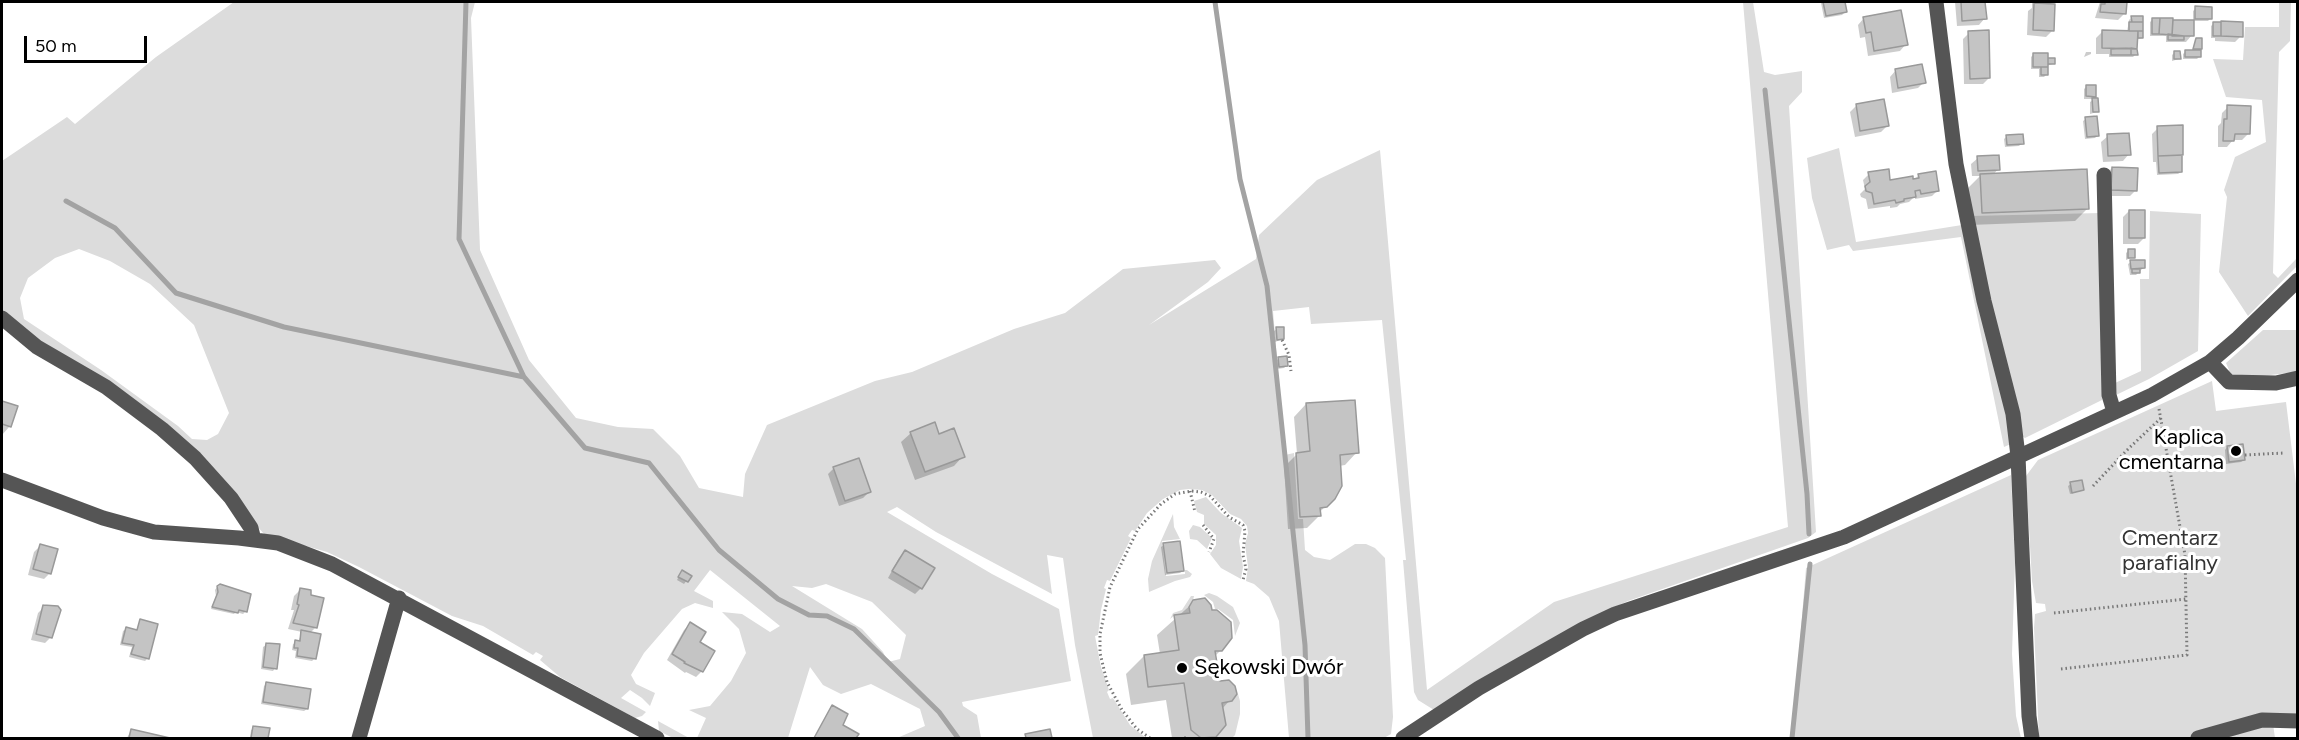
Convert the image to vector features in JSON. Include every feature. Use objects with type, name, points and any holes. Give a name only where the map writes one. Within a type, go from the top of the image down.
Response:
[{"type":"street","points":[[1936,2],[1956,164],[1984,301],[2013,414],[2018,456],[2029,716],[2032,738]]},
{"type":"street","points":[[2104,175],[2109,396],[2114,412]]},
{"type":"street","points":[[1403,738],[1479,688],[1583,629],[1615,614],[1844,537],[2114,412],[2157,407],[2238,338],[2298,280]]},
{"type":"street","points":[[2,318],[37,347],[106,387],[162,429],[195,458],[231,498],[251,528],[254,540]]},
{"type":"street","points":[[2210,362],[2229,381],[2276,383],[2298,378]]},
{"type":"street","points":[[2,480],[103,518],[154,532],[278,543],[332,564],[657,738]]},
{"type":"street","points":[[359,738],[399,598]]},
{"type":"street","points":[[2198,738],[2262,720],[2298,721]]},
{"type":"path","points":[[1282,340],[1289,355],[1291,371]]},
{"type":"path","points":[[2093,486],[2126,451],[2157,407]]},
{"type":"path","points":[[2061,669],[2187,655],[2185,563],[2157,407]]},
{"type":"path","points":[[2245,455],[2284,453]]},
{"type":"path","points":[[1190,491],[1195,513]]},
{"type":"path","points":[[1150,738],[1129,721],[1107,682],[1100,652],[1102,617],[1110,587],[1138,529],[1161,504],[1174,494],[1190,491],[1210,496],[1229,517],[1243,525],[1245,531],[1243,555],[1246,569],[1243,580]]},
{"type":"path","points":[[1203,525],[1215,539],[1209,552]]},
{"type":"path","points":[[2159,571],[2185,563]]},
{"type":"path","points":[[2054,613],[2186,599]]},
{"type":"green space","points":[[234,2],[475,2],[471,18],[480,250],[529,360],[576,418],[618,427],[653,429],[680,456],[699,488],[743,497],[745,474],[767,425],[875,381],[912,372],[1014,329],[1065,313],[1123,269],[1215,260],[1221,268],[1208,282],[1149,325],[1256,259],[1259,235],[1317,180],[1380,150],[1427,690],[1554,602],[1788,527],[1743,2],[1753,2],[1764,72],[1775,75],[1802,71],[1802,92],[1789,106],[1816,532],[1808,538],[1628,601],[1581,623],[1434,710],[1418,700],[1414,692],[1403,560],[1406,560],[1382,320],[1311,324],[1309,307],[1273,311],[1285,455],[1294,453],[1298,519],[1303,519],[1305,550],[1314,557],[1330,560],[1355,544],[1366,544],[1375,548],[1385,558],[1393,717],[1391,734],[1384,738],[1289,738],[1279,621],[1269,597],[1254,584],[1246,581],[1247,526],[1241,519],[1230,514],[1212,495],[1202,490],[1189,489],[1180,490],[1163,499],[1147,513],[1135,531],[1132,530],[1128,536],[1131,538],[1110,581],[1107,580],[1104,588],[1106,589],[1098,635],[1095,636],[1110,699],[1113,698],[1130,725],[1146,738],[1093,738],[1075,645],[1063,558],[1047,555],[1052,594],[936,532],[897,507],[887,512],[992,574],[1059,609],[1071,681],[962,702],[963,706],[977,715],[981,738],[897,738],[925,726],[920,709],[871,684],[841,694],[823,685],[810,667],[788,738],[697,738],[706,718],[689,710],[710,706],[731,681],[746,653],[739,629],[722,612],[742,614],[770,632],[780,626],[710,570],[694,591],[713,601],[713,608],[695,603],[682,609],[644,653],[631,675],[636,684],[655,693],[650,706],[630,690],[621,698],[646,712],[635,718],[560,677],[540,660],[543,656],[536,652],[533,655],[483,626],[452,616],[327,552],[264,534],[182,441],[2,313],[2,161],[67,117],[75,124],[156,57]],"holes":[[[79,249],[110,261],[150,284],[194,325],[229,413],[218,434],[207,440],[192,439],[178,426],[101,370],[24,319],[20,298],[28,278],[55,258]],[[826,584],[872,602],[906,635],[900,659],[888,662],[883,652],[862,629],[792,586],[812,588]]]},
{"type":"green space","points":[[2279,2],[2291,2],[2290,41],[2279,52],[2273,273],[2278,278],[2297,258],[2297,266],[2248,316],[2219,272],[2227,197],[2224,190],[2235,157],[2266,142],[2262,100],[2226,97],[2213,59],[2243,60],[2245,27],[2279,27]]},
{"type":"green space","points":[[1839,148],[1856,242],[1962,225],[2013,443],[2004,447],[1961,237],[1853,251],[1849,245],[1827,250],[1812,198],[1807,158]]},
{"type":"green space","points":[[2150,211],[2201,214],[2198,351],[2116,395],[2115,383],[2141,371],[2140,279],[2149,279]]},
{"type":"green space","points":[[2101,213],[2102,400],[2025,438],[2022,436],[1970,216]]},
{"type":"green space","points":[[2263,330],[2297,330],[2297,372],[2244,378],[2225,373],[2229,370],[2226,363]]},
{"type":"green space","name":"Cmentarz parafialny","points":[[2212,381],[2216,411],[2286,402],[2298,500],[2297,719],[2204,732],[2190,738],[2039,738],[2034,628],[2035,614],[2046,611],[2045,604],[2036,603],[2032,581],[2026,476],[2038,460]]},
{"type":"green space","points":[[2011,475],[2015,563],[2012,654],[2016,716],[2021,738],[1792,738],[1806,568]]},
{"type":"green space","points":[[1206,497],[1221,513],[1242,528],[1239,541],[1243,567],[1241,579],[1221,568],[1210,554],[1216,545],[1216,535],[1204,524],[1204,515],[1197,512],[1194,501]]},
{"type":"green space","points":[[1173,514],[1174,527],[1180,539],[1162,541],[1166,576],[1185,574],[1185,570],[1192,574],[1190,577],[1149,592],[1148,579],[1152,561]]},
{"type":"green space","points":[[1193,525],[1200,527],[1212,538],[1207,549],[1197,540],[1190,539],[1189,531]]},
{"type":"green space","points":[[1209,593],[1233,607],[1240,623],[1235,636],[1233,620],[1215,609],[1213,602],[1204,595]]},
{"type":"green space","points":[[1191,596],[1194,596],[1190,613],[1175,615],[1170,619],[1173,613],[1182,610]]},
{"type":"green space","points":[[1237,694],[1240,701],[1240,714],[1235,735],[1232,738],[1203,738],[1216,737],[1226,725],[1222,703],[1232,701]]},
{"type":"green space","points":[[658,721],[689,738],[673,738],[659,731]]},
{"type":"green space","points":[[2273,724],[2275,738],[2207,738]]},
{"type":"building","points":[[1823,2],[1845,2],[1847,12],[1826,16]]},
{"type":"building","points":[[1961,2],[1985,2],[1987,19],[1962,21]]},
{"type":"building","points":[[2127,2],[2126,14],[2100,12],[2101,4]]},
{"type":"building","points":[[2034,3],[2055,4],[2054,31],[2033,30]]},
{"type":"building","points":[[2195,6],[2212,7],[2212,19],[2195,19]]},
{"type":"building","points":[[1901,10],[1908,45],[1874,51],[1871,32],[1866,33],[1863,17]]},
{"type":"building","points":[[2131,16],[2143,16],[2143,22],[2132,22]]},
{"type":"building","points":[[2152,18],[2160,18],[2159,34],[2152,34]]},
{"type":"building","points":[[2160,18],[2173,18],[2172,35],[2159,34]]},
{"type":"building","points":[[2173,20],[2194,20],[2194,36],[2172,36]]},
{"type":"building","points":[[2221,21],[2243,22],[2243,37],[2221,36]]},
{"type":"building","points":[[2129,22],[2143,22],[2143,31],[2129,31]]},
{"type":"building","points":[[2213,22],[2221,22],[2221,36],[2213,36]]},
{"type":"building","points":[[1989,30],[1990,78],[1970,79],[1968,31]]},
{"type":"building","points":[[2102,30],[2138,31],[2137,49],[2102,48]]},
{"type":"building","points":[[2138,31],[2143,31],[2143,38],[2138,38]]},
{"type":"building","points":[[2168,34],[2184,36],[2184,40],[2168,40]]},
{"type":"building","points":[[2196,38],[2202,38],[2202,49],[2193,49]]},
{"type":"building","points":[[2131,48],[2137,49],[2138,55],[2131,55]]},
{"type":"building","points":[[2131,48],[2131,55],[2111,55],[2111,49]]},
{"type":"building","points":[[2185,50],[2201,50],[2201,57],[2185,57]]},
{"type":"building","points":[[2174,51],[2180,51],[2181,59],[2174,59]]},
{"type":"building","points":[[2033,53],[2048,53],[2048,67],[2033,67]]},
{"type":"building","points":[[2048,58],[2055,58],[2055,64],[2048,64]]},
{"type":"building","points":[[1922,64],[1926,83],[1898,88],[1895,69]]},
{"type":"building","points":[[2041,67],[2048,67],[2048,75],[2041,75]]},
{"type":"building","points":[[2086,85],[2096,85],[2096,97],[2086,96]]},
{"type":"building","points":[[2092,98],[2098,98],[2099,112],[2093,112]]},
{"type":"building","points":[[1884,99],[1889,126],[1860,131],[1856,104]]},
{"type":"building","points":[[2227,105],[2251,106],[2250,134],[2235,134],[2234,141],[2223,141]]},
{"type":"building","points":[[2097,116],[2099,136],[2087,137],[2085,117]]},
{"type":"building","points":[[2183,125],[2183,155],[2158,156],[2157,126]]},
{"type":"building","points":[[2129,133],[2131,155],[2108,156],[2107,134]]},
{"type":"building","points":[[2023,134],[2024,144],[2007,145],[2006,135]]},
{"type":"building","points":[[1999,155],[2000,170],[1978,171],[1977,156]]},
{"type":"building","points":[[2182,155],[2182,172],[2159,173],[2158,156]]},
{"type":"building","points":[[2112,167],[2138,168],[2137,191],[2111,190]]},
{"type":"building","points":[[1889,169],[1890,180],[1913,176],[1913,179],[1919,178],[1918,174],[1936,171],[1939,191],[1921,194],[1920,190],[1915,191],[1916,197],[1904,199],[1904,201],[1896,203],[1895,200],[1874,204],[1872,193],[1866,191],[1865,186],[1870,182],[1868,172]]},
{"type":"building","points":[[2087,169],[2089,209],[1982,213],[1980,174]]},
{"type":"building","points":[[2129,210],[2145,210],[2145,238],[2129,238]]},
{"type":"building","points":[[2128,249],[2135,249],[2135,258],[2128,258]]},
{"type":"building","points":[[2130,260],[2145,260],[2145,268],[2131,269]]},
{"type":"building","points":[[2132,269],[2140,269],[2140,273],[2132,273]]},
{"type":"building","points":[[1276,327],[1284,327],[1284,339],[1277,340]]},
{"type":"building","points":[[1287,356],[1288,366],[1279,367],[1278,357]]},
{"type":"building","points":[[1355,400],[1359,453],[1340,455],[1342,486],[1335,499],[1327,507],[1320,508],[1321,516],[1300,517],[1296,453],[1310,451],[1306,403]]},
{"type":"building","points":[[2,401],[18,406],[11,427],[2,424]]},
{"type":"building","points":[[935,422],[939,434],[954,428],[965,457],[925,472],[910,432]]},
{"type":"building","name":"Kaplica cmentarna","points":[[2243,444],[2245,460],[2229,462],[2227,446]]},
{"type":"building","points":[[859,458],[871,492],[845,501],[833,467]]},
{"type":"building","points":[[2082,480],[2084,490],[2072,493],[2070,482]]},
{"type":"building","points":[[1180,541],[1184,571],[1167,573],[1163,543]]},
{"type":"building","points":[[40,544],[58,549],[51,574],[33,569]]},
{"type":"building","points":[[905,550],[935,568],[922,589],[892,571]]},
{"type":"building","points":[[682,570],[692,576],[688,582],[678,577]]},
{"type":"building","points":[[220,584],[251,594],[247,612],[239,610],[238,613],[212,607],[218,592],[217,586]]},
{"type":"building","points":[[300,588],[311,590],[311,595],[324,598],[317,628],[293,623],[299,605],[297,604]]},
{"type":"building","name":"Sękowski Dwór","points":[[1205,598],[1212,610],[1217,610],[1231,622],[1232,638],[1222,651],[1215,651],[1220,681],[1229,680],[1235,686],[1237,694],[1232,701],[1222,703],[1226,725],[1216,737],[1201,738],[1191,730],[1184,683],[1148,687],[1144,655],[1179,650],[1174,615],[1190,613],[1189,607],[1193,600]]},
{"type":"building","points":[[43,605],[58,606],[61,610],[52,638],[36,634]]},
{"type":"building","points":[[140,619],[158,624],[149,659],[131,654],[134,645],[122,643],[126,627],[137,630]]},
{"type":"building","points":[[690,622],[706,632],[700,642],[715,651],[703,672],[672,654]]},
{"type":"building","points":[[301,630],[321,634],[316,659],[297,656],[298,648],[294,648],[295,640],[300,641]]},
{"type":"building","points":[[266,643],[280,644],[277,669],[263,667]]},
{"type":"building","points":[[266,682],[311,689],[308,709],[263,702]]},
{"type":"building","points":[[832,705],[848,714],[843,725],[859,734],[856,738],[814,738]]},
{"type":"building","points":[[253,726],[270,728],[268,738],[251,738]]},
{"type":"building","points":[[131,729],[170,738],[129,738]]},
{"type":"building","points":[[1050,729],[1052,738],[1026,738],[1025,734]]},
{"type":"waterway","points":[[466,2],[459,239],[524,377]]},
{"type":"waterway","points":[[1215,2],[1240,179],[1267,286],[1305,645],[1308,738]]},
{"type":"waterway","points":[[1765,90],[1807,494],[1809,534]]},
{"type":"waterway","points":[[66,201],[115,228],[176,293],[284,327],[524,377],[585,448],[649,463],[719,550],[778,599],[809,615],[827,616],[854,629],[939,712],[958,738]]},
{"type":"waterway","points":[[1792,738],[1810,564]]},
{"type":"place","name":"Kaplica cmentarna","points":[[2236,451]]},
{"type":"place","name":"Sękowski Dwór","points":[[1182,668]]}]
